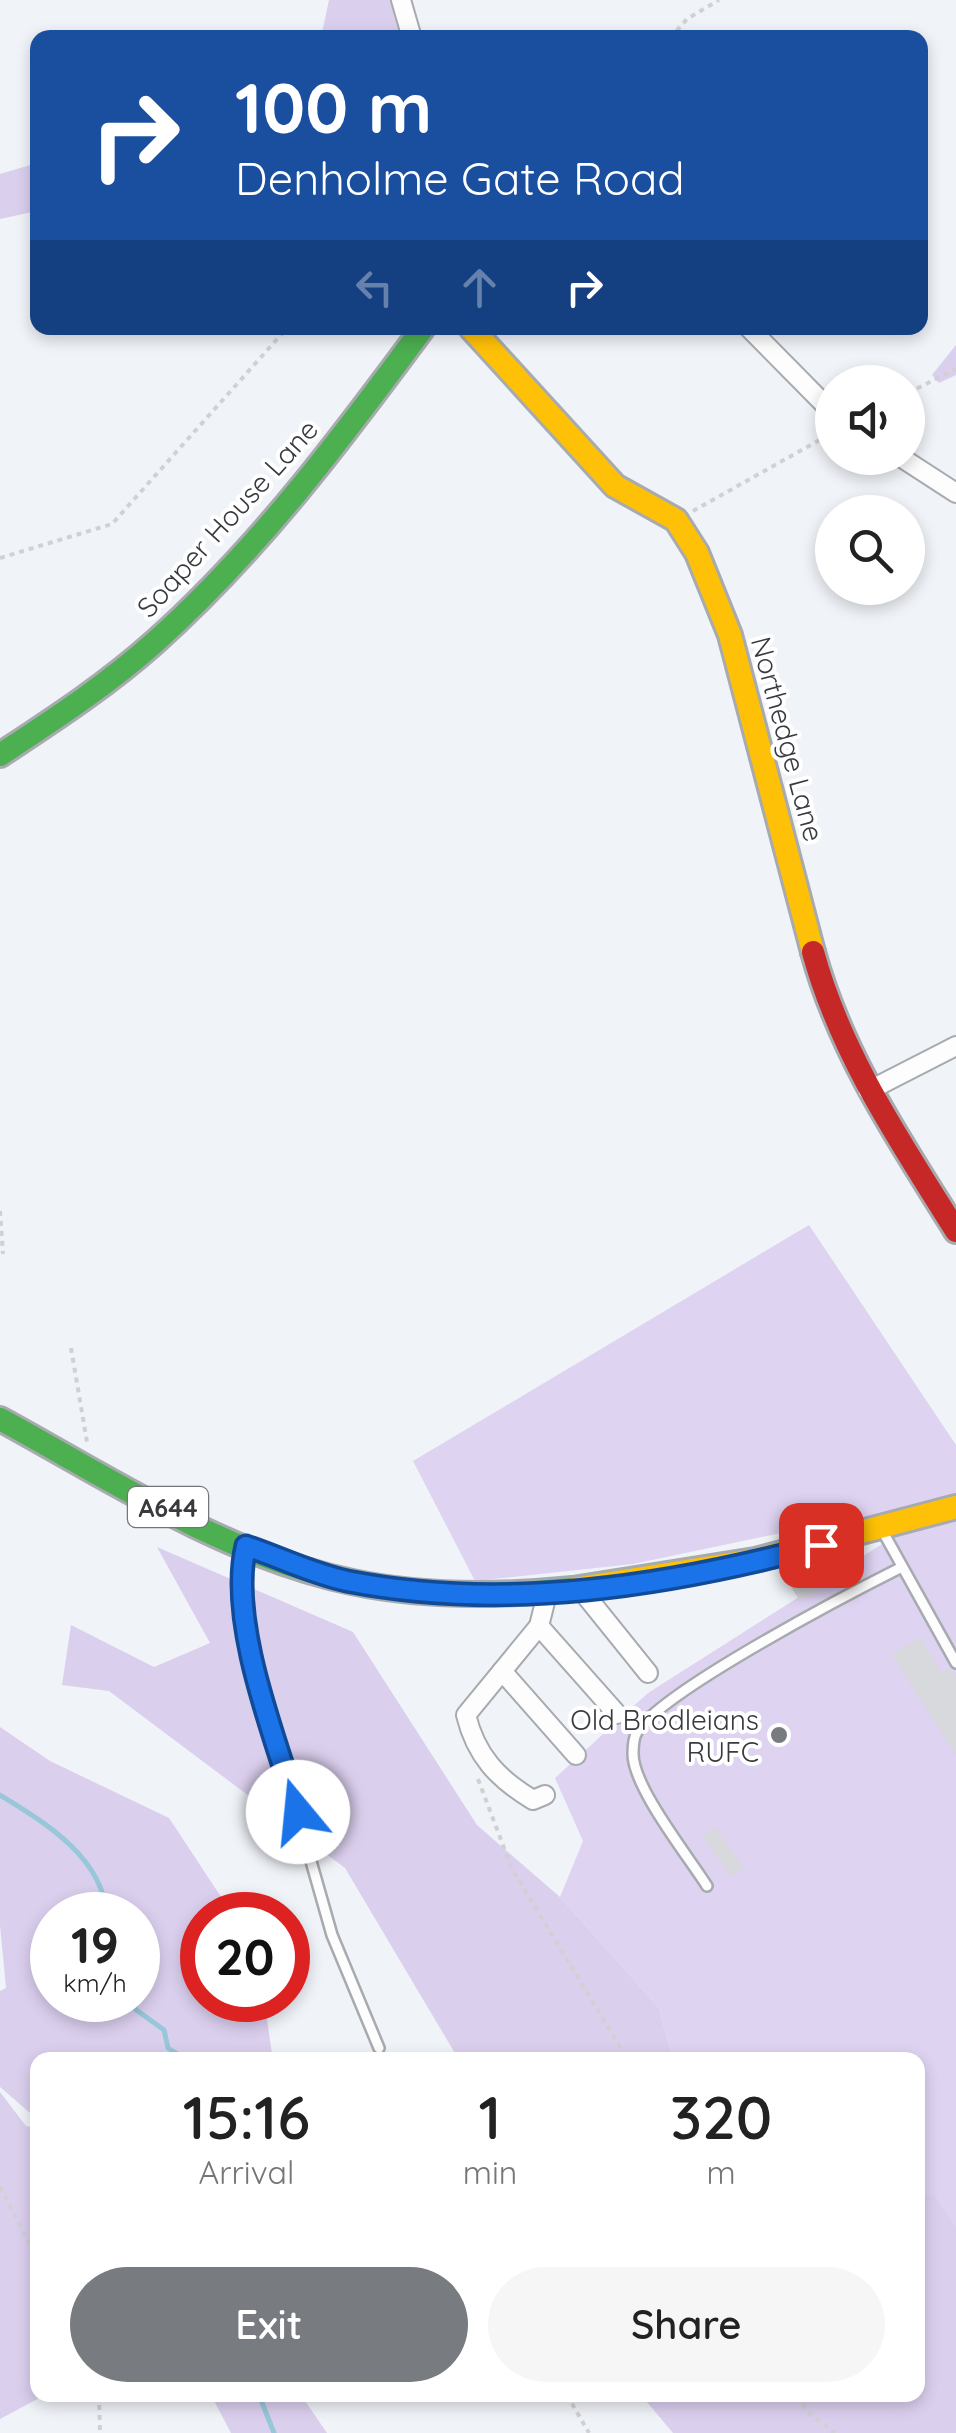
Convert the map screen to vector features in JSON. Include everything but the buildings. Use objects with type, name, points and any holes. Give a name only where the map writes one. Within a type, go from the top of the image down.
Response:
[{"type":"street","points":[[401,0],[410,30]]},
{"type":"street","name":"Soaper House Lane","points":[[0,755],[153,644],[218,580],[298,491],[418,335]]},
{"type":"street","points":[[477,335],[615,486],[676,520]]},
{"type":"street","points":[[755,335],[815,394]]},
{"type":"street","points":[[925,473],[956,493]]},
{"type":"street","name":"Northedge Lane","points":[[676,520],[697,552],[730,635],[825,996],[868,1091],[956,1230]]},
{"type":"street","points":[[868,1091],[956,1046]]},
{"type":"street","name":"A644","points":[[0,1419],[246,1546],[344,1580],[465,1595],[582,1591],[762,1561],[956,1507]]},
{"type":"street","points":[[582,1591],[648,1673]]},
{"type":"street","points":[[545,1795],[534,1800],[502,1781],[472,1742],[466,1714],[538,1626],[547,1594]]},
{"type":"street","points":[[538,1626],[617,1714]]},
{"type":"street","points":[[502,1671],[576,1755]]},
{"type":"lane","points":[[881,1528],[956,1662]]},
{"type":"lane","points":[[246,1546],[239,1575],[245,1629],[332,1935],[378,2048]]},
{"type":"lane","points":[[706,1886],[639,1778],[633,1757],[636,1733],[663,1706],[833,1601],[902,1566]]},
{"type":"path","points":[[677,30],[686,19],[719,0]]},
{"type":"path","points":[[0,558],[112,524],[281,335]]},
{"type":"path","points":[[925,384],[956,369]]},
{"type":"path","points":[[676,520],[815,443]]},
{"type":"path","points":[[0,1211],[4,1254]]},
{"type":"path","points":[[71,1348],[91,1467]]},
{"type":"path","points":[[472,1742],[480,1786],[512,1869],[623,2052]]},
{"type":"path","points":[[0,2187],[30,2245]]},
{"type":"path","points":[[99,2402],[100,2433]]},
{"type":"path","points":[[572,2402],[589,2433]]},
{"type":"path","points":[[802,2402],[806,2411],[835,2433]]},
{"type":"shaded area","points":[[329,0],[394,0],[404,30],[323,30]]},
{"type":"shaded area","points":[[30,165],[30,213],[0,219],[0,174]]},
{"type":"shaded area","points":[[956,345],[956,375],[939,383],[932,375]]},
{"type":"shaded area","name":"Old Brodleians RUFC","points":[[809,1225],[956,1445],[956,2226],[934,2196],[925,2196],[925,2052],[671,2052],[659,2008],[560,1897],[583,1841],[555,1778],[648,1693],[882,1544],[857,1517],[633,1564],[475,1581],[413,1461]]},
{"type":"shaded area","points":[[157,1547],[353,1632],[477,1825],[560,1897],[659,2008],[671,2052],[454,2052],[345,1868],[109,1691],[62,1685],[71,1625],[154,1667],[210,1643]]},
{"type":"shaded area","points":[[0,1727],[50,1761],[169,1818],[218,1892],[180,1892],[180,2022],[267,2022],[272,2052],[30,2052],[30,2113],[0,2087],[0,1991],[6,1988],[0,1925]]},
{"type":"shaded area","points":[[0,2092],[30,2127],[32,2402],[0,2419]]},
{"type":"shaded area","points":[[934,2195],[956,2226],[956,2433],[673,2433],[647,2402],[925,2402],[925,2196]]},
{"type":"shaded area","points":[[215,2402],[306,2402],[327,2433],[231,2433]]},
{"type":"waterway","points":[[0,1795],[68,1843],[83,1858],[102,1892]]},
{"type":"waterway","points":[[153,2022],[164,2030],[168,2048],[174,2052]]},
{"type":"waterway","points":[[262,2402],[274,2433]]},
{"type":"traffic: fast","points":[[0,755],[118,673],[193,607],[297,492],[418,335]]},
{"type":"traffic: fast","points":[[0,1419],[171,1514],[305,1570],[379,1587],[434,1593],[573,1589]]},
{"type":"traffic: slow","points":[[477,335],[615,486],[676,520],[697,553],[730,635],[813,952]]},
{"type":"traffic: slow","points":[[573,1589],[755,1560],[956,1507]]},
{"type":"traffic: jam","points":[[813,952],[856,1062],[956,1231]]},
{"type":"place","name":"Old Brodleians RUFC","points":[[779,1735]]},
{"type":"route","points":[[298,1812],[245,1629],[239,1575],[246,1546],[344,1580],[465,1595],[582,1591],[762,1561],[821,1545]]}]
